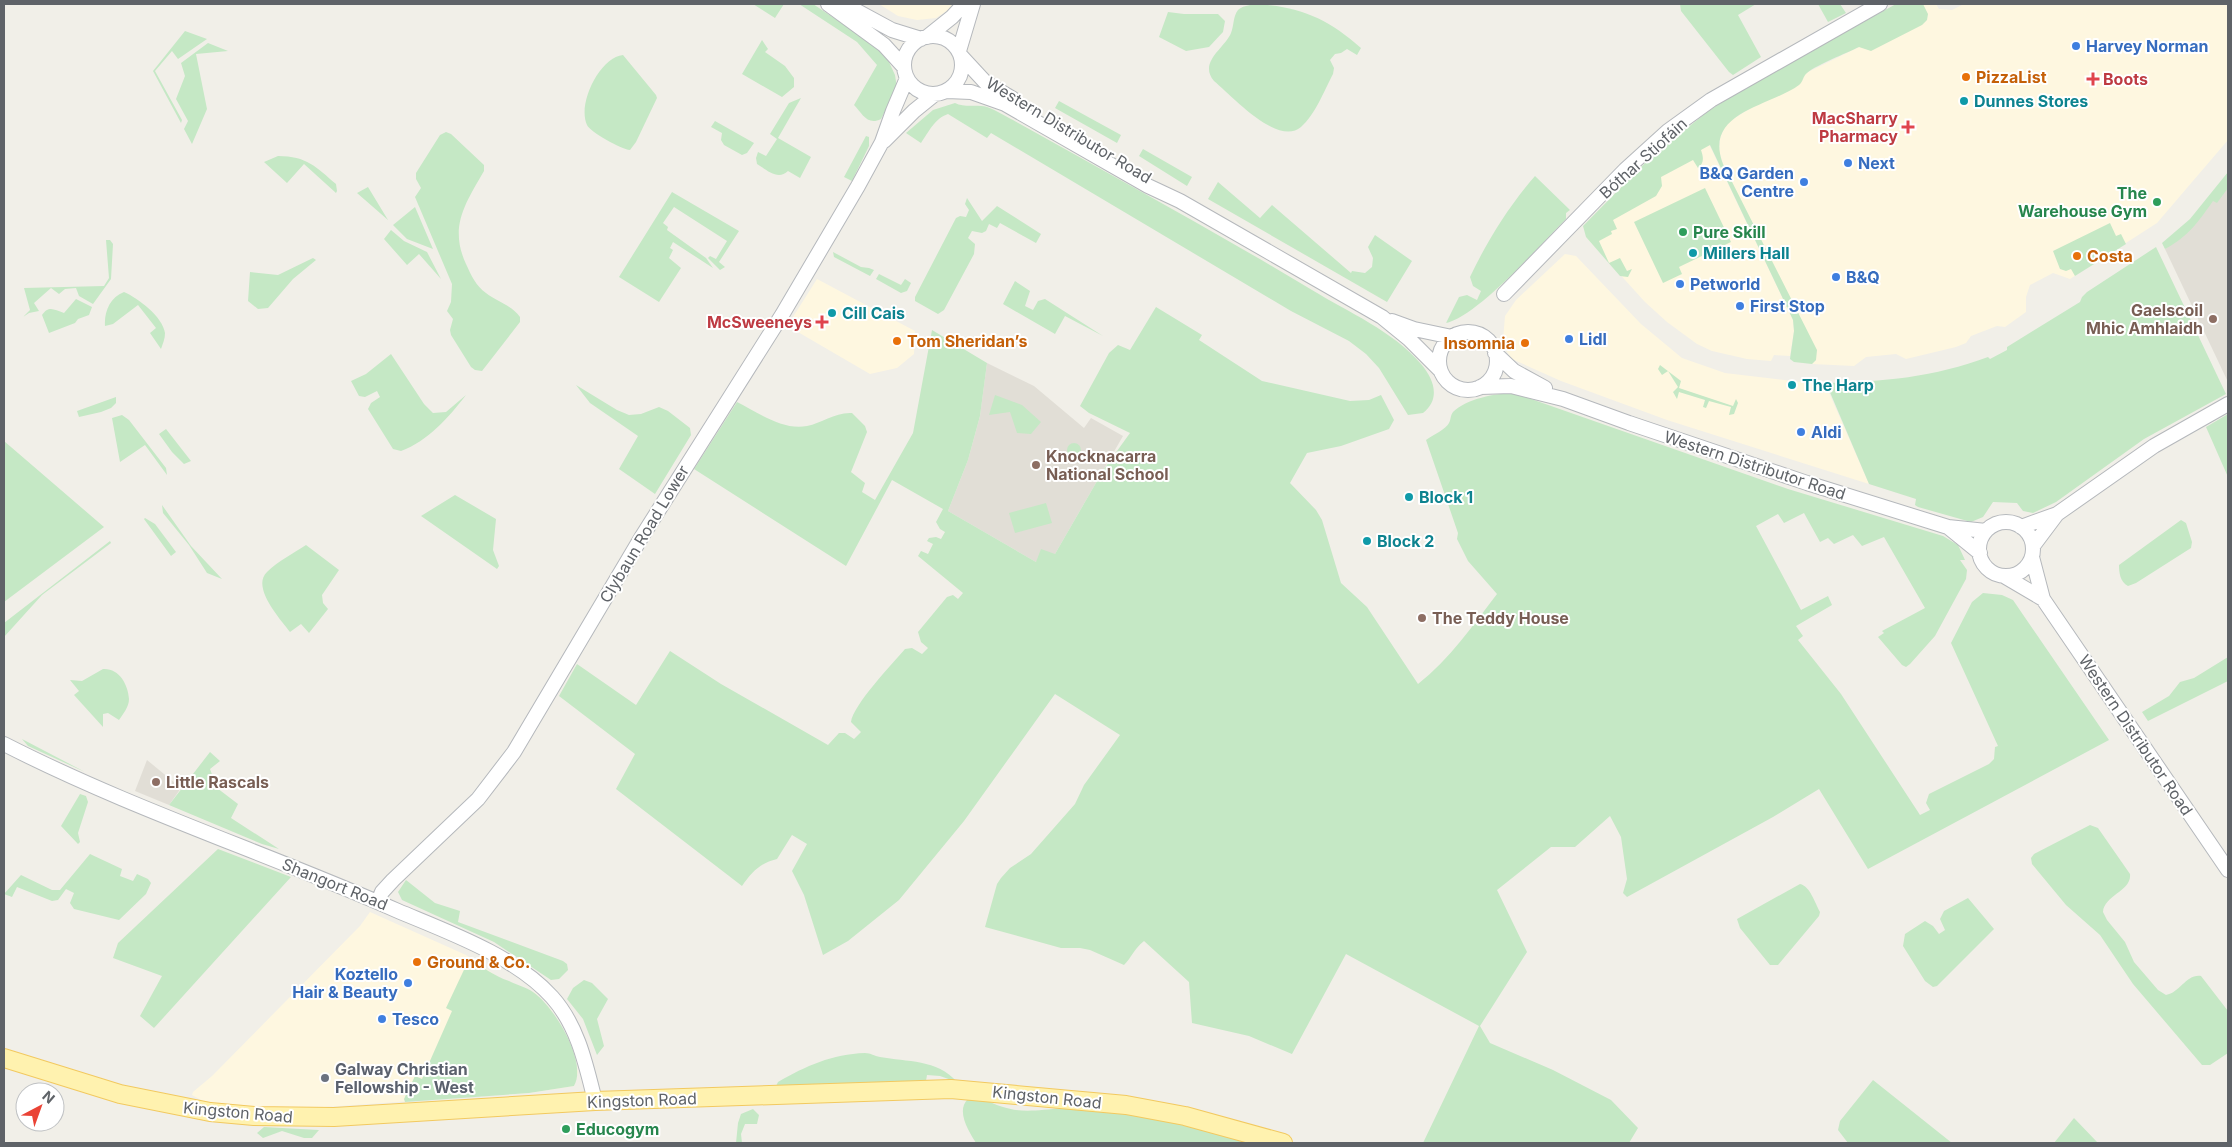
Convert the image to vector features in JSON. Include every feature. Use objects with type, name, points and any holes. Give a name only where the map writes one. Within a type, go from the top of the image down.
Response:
[{"type":"main road","name":"Kingston Road","points":[[4,1058],[120,1094],[178,1107],[254,1116],[343,1116],[595,1101],[734,1098],[907,1089],[982,1090],[1158,1110],[1283,1143]]},
{"type":"street","points":[[828,4],[884,45],[919,90],[941,92],[956,84],[960,77],[962,68],[960,54],[973,4]]},
{"type":"street","points":[[844,4],[892,30],[924,38],[946,39],[960,54]]},
{"type":"street","points":[[906,73],[907,52],[946,23],[964,4]]},
{"type":"street","name":"Bóthar Stiofáin","points":[[1504,294],[1625,170],[1668,131],[1711,100],[1880,4]]},
{"type":"street","name":"Western Distributor Road","points":[[960,54],[986,83],[1151,179],[1180,201]]},
{"type":"street","name":"Clybaun Road Lower","points":[[378,902],[382,892],[393,880],[478,799],[514,752],[652,520],[782,315],[882,142],[906,73]]},
{"type":"street","name":"Clybaun Road Lower","points":[[882,142],[914,111],[941,92]]},
{"type":"street","name":"Western Distributor Road","points":[[941,92],[970,92],[1005,104],[1148,186],[1180,201],[1382,317],[1409,339],[1440,370]]},
{"type":"street","name":"Western Distributor Road","points":[[1382,317],[1414,329],[1452,337]]},
{"type":"street","points":[[1464,332],[1475,333],[1487,340],[1495,353],[1496,367],[1492,376],[1480,387],[1472,389],[1459,388],[1450,384],[1440,370],[1440,352],[1444,344],[1452,337],[1464,332]]},
{"type":"street","name":"Western Distributor Road","points":[[1495,353],[1514,371],[1563,399]]},
{"type":"street","name":"Western Distributor Road","points":[[1480,387],[1511,386],[1563,399],[1740,462],[1948,527],[1986,531]]},
{"type":"street","points":[[2021,527],[2057,514],[2154,446],[2228,404]]},
{"type":"street","points":[[2032,551],[2030,538],[2021,527],[2008,523],[2000,524],[1986,531],[1982,538],[1980,553],[1985,566],[1991,571],[2004,576],[2022,572],[2029,564],[2032,551],[2057,514]]},
{"type":"street","name":"Western Distributor Road","points":[[1948,527],[1980,553]]},
{"type":"street","name":"Western Distributor Road","points":[[2032,551],[2043,599],[2228,870]]},
{"type":"street","name":"Western Distributor Road","points":[[2004,576],[2043,599]]},
{"type":"street","name":"Shangort Road","points":[[4,744],[98,789],[378,902],[480,948],[530,977],[544,988],[562,1008],[575,1033],[595,1101]]},
{"type":"shaded area","points":[[879,4],[957,4],[936,18],[917,20],[898,16]]},
{"type":"shaded area","points":[[1923,4],[1936,4],[1939,9],[1952,10],[1964,4],[2228,4],[2228,140],[2157,223],[2070,279],[2053,273],[2030,285],[2026,297],[2026,312],[2005,327],[1997,326],[1971,336],[1966,343],[1956,347],[1906,359],[1896,354],[1866,357],[1854,366],[1812,364],[1816,360],[1723,164],[1719,151],[1720,138],[1725,126],[1730,121],[1806,73],[1859,47]]},
{"type":"shaded area","points":[[1708,142],[1793,320],[1794,331],[1790,356],[1774,355],[1771,361],[1747,359],[1712,351],[1697,344],[1667,322],[1645,302],[1586,237],[1653,172]]},
{"type":"shaded area","name":"Gaelscoil Mhic Amhlaidh","points":[[2228,181],[2228,382],[2165,249],[2178,239]]},
{"type":"shaded area","points":[[1565,254],[1576,256],[1641,324],[1682,358],[1725,373],[1818,384],[1818,386],[1827,388],[1869,484],[1667,420],[1561,381],[1512,359],[1507,352],[1503,340],[1505,316],[1516,300]]},
{"type":"shaded area","points":[[817,279],[915,331],[914,354],[897,368],[870,374],[791,328],[786,328]]},
{"type":"shaded area","name":"Knocknacarra National School","points":[[987,363],[1034,386],[1084,428],[1091,418],[1123,436],[1055,554],[1036,562],[948,511],[968,460],[980,416]]},
{"type":"shaded area","name":"Little Rascals","points":[[147,760],[181,788],[169,805],[135,791]]},
{"type":"shaded area","points":[[370,912],[466,955],[498,977],[535,993],[551,1010],[570,1043],[578,1072],[574,1086],[529,1093],[296,1109],[234,1107],[203,1101],[192,1095],[360,926]]},
{"type":"green space","points":[[753,4],[784,4],[775,18]]},
{"type":"green space","points":[[799,4],[813,4],[855,32],[881,52],[889,62],[895,75],[897,88],[881,119],[876,121],[868,120],[854,105],[877,65],[857,42]]},
{"type":"green space","points":[[1253,4],[1269,5],[1311,15],[1324,21],[1361,48],[1357,55],[1347,49],[1335,54],[1330,60],[1334,68],[1333,74],[1315,109],[1301,127],[1291,131],[1280,130],[1256,117],[1214,81],[1210,74],[1211,61],[1228,39],[1236,12]]},
{"type":"green space","points":[[1680,4],[1756,4],[1738,15],[1761,57],[1733,75],[1681,11]]},
{"type":"green space","points":[[1818,4],[1840,4],[1846,13],[1828,22]]},
{"type":"green space","points":[[1896,4],[1923,4],[1928,14],[1927,20],[1922,25],[1871,51],[1859,47],[1818,66],[1806,74],[1799,85],[1742,113],[1730,122],[1722,133],[1719,147],[1723,164],[1817,350],[1816,360],[1812,364],[1794,362],[1790,359],[1794,331],[1793,320],[1710,145],[1701,150],[1703,162],[1698,168],[1693,160],[1661,177],[1662,186],[1656,196],[1613,220],[1617,229],[1611,231],[1612,234],[1599,241],[1609,263],[1620,258],[1627,271],[1632,269],[1628,277],[1620,276],[1586,237],[1583,226],[1650,158],[1707,112],[1749,85]]},
{"type":"green space","points":[[1168,12],[1218,14],[1225,21],[1223,32],[1209,47],[1186,51],[1159,37]]},
{"type":"green space","points":[[185,31],[207,39],[178,59],[172,51],[155,71],[182,120],[181,123],[153,71]]},
{"type":"green space","points":[[762,40],[768,49],[765,52],[785,66],[794,78],[794,87],[782,97],[742,74]]},
{"type":"green space","points":[[208,43],[228,51],[196,54],[207,109],[192,144],[184,129],[188,121],[176,99],[185,76],[181,63]]},
{"type":"green space","points":[[623,55],[657,98],[636,142],[630,150],[594,132],[587,125],[585,116],[588,94],[599,72],[614,58]]},
{"type":"green space","points":[[801,98],[778,138],[811,157],[800,178],[788,171],[780,175],[772,174],[757,164],[758,152],[766,156],[777,139],[770,134],[789,103]]},
{"type":"green space","points":[[1059,101],[1121,135],[1117,143],[1055,108]]},
{"type":"green space","points":[[955,103],[987,107],[1000,113],[1201,225],[1370,323],[1410,352],[1426,370],[1434,389],[1434,395],[1429,407],[1423,413],[1408,415],[1379,368],[1366,354],[1349,341],[1291,311],[991,133],[987,138],[948,114],[936,122],[921,143],[906,133],[933,110]]},
{"type":"green space","points":[[715,121],[754,143],[747,153],[742,155],[724,145],[721,140],[722,133],[711,127]]},
{"type":"green space","points":[[446,132],[451,134],[484,165],[484,171],[465,205],[459,227],[461,251],[466,264],[474,280],[482,290],[509,307],[520,317],[520,322],[482,371],[471,367],[451,335],[450,330],[453,319],[447,311],[451,302],[452,284],[415,197],[421,188],[416,179],[416,173],[440,135]]},
{"type":"green space","points":[[866,136],[869,137],[869,146],[852,181],[844,177]]},
{"type":"green space","points":[[1143,149],[1192,177],[1187,186],[1139,156]]},
{"type":"green space","points":[[278,156],[304,160],[323,172],[336,184],[336,193],[304,164],[287,183],[264,162]]},
{"type":"green space","points":[[2228,172],[2228,188],[2217,203],[2213,201],[2187,234],[2165,249],[2162,243],[2190,219]]},
{"type":"green space","points":[[1535,176],[1570,210],[1566,213],[1566,219],[1491,294],[1459,318],[1446,323],[1459,297],[1467,295],[1477,300],[1481,291],[1473,286],[1470,277],[1499,224]]},
{"type":"green space","points":[[1218,182],[1260,218],[1272,205],[1351,273],[1352,271],[1365,273],[1372,267],[1373,258],[1368,247],[1375,235],[1412,261],[1387,302],[1208,199]]},
{"type":"green space","points":[[368,187],[388,220],[357,193]]},
{"type":"green space","name":"Pure Skill","points":[[1705,188],[1731,242],[1679,267],[1682,274],[1663,283],[1634,222]]},
{"type":"green space","points":[[672,192],[739,231],[719,262],[725,267],[720,270],[708,258],[710,256],[716,259],[727,241],[674,207],[663,223],[668,227],[667,230],[706,258],[713,268],[673,242],[670,248],[673,250],[669,258],[681,268],[659,302],[619,277]]},
{"type":"green space","points":[[967,198],[982,221],[997,206],[1041,234],[1036,243],[1000,223],[997,228],[989,224],[986,231],[982,233],[972,231],[968,238],[975,244],[974,254],[944,310],[938,314],[915,301],[915,297],[956,218],[960,216],[966,217],[969,210],[965,204]]},
{"type":"green space","points":[[415,207],[433,249],[407,239],[393,225]]},
{"type":"green space","points":[[2110,223],[2116,236],[2121,234],[2126,244],[2075,276],[2071,269],[2066,271],[2060,269],[2053,251]]},
{"type":"green space","points":[[391,230],[404,241],[427,252],[441,279],[419,254],[407,265],[384,239]]},
{"type":"green space","points":[[106,240],[110,240],[113,244],[111,279],[93,304],[79,296],[76,288],[65,289],[59,294],[51,288],[34,303],[39,311],[29,313],[23,317],[30,310],[24,288],[104,286],[109,278]]},
{"type":"green space","points":[[2156,247],[2226,394],[2144,439],[2056,502],[2033,513],[2023,511],[2017,503],[1993,502],[1983,517],[1971,522],[1918,507],[1915,505],[1916,499],[1869,484],[1826,383],[1888,380],[1928,374],[1988,357],[1990,359],[2080,302],[2087,292]]},
{"type":"green space","points":[[833,252],[861,267],[874,270],[870,276],[834,257]]},
{"type":"green space","points":[[313,258],[316,260],[293,279],[268,308],[258,309],[248,301],[250,272],[278,275]]},
{"type":"green space","points":[[879,274],[901,285],[905,279],[911,283],[907,291],[901,293],[876,279]]},
{"type":"green space","points":[[1015,281],[1030,291],[1025,306],[1033,310],[1038,301],[1045,299],[1103,336],[1065,316],[1055,334],[1003,304]]},
{"type":"green space","points":[[124,292],[143,303],[160,321],[165,333],[161,349],[150,333],[156,328],[138,305],[113,324],[105,326],[109,306],[115,297]]},
{"type":"green space","points":[[76,299],[92,307],[89,315],[78,319],[75,323],[49,333],[42,315],[49,309],[64,313]]},
{"type":"green space","points":[[1156,307],[1202,335],[1199,340],[1262,381],[1350,401],[1369,400],[1381,395],[1394,420],[1389,429],[1341,446],[1307,453],[1290,483],[1316,510],[1322,520],[1341,583],[1367,607],[1418,684],[1451,653],[1497,594],[1468,561],[1457,539],[1458,533],[1426,440],[1450,422],[1451,415],[1459,407],[1473,400],[1499,394],[1514,393],[1788,489],[1943,536],[1958,545],[1965,560],[1960,560],[1967,570],[1966,579],[1935,636],[1906,667],[1902,665],[1878,637],[1884,633],[1882,631],[1925,608],[1884,537],[1862,546],[1853,535],[1834,544],[1828,538],[1820,542],[1804,513],[1784,523],[1778,514],[1756,526],[1801,610],[1828,596],[1832,605],[1796,626],[1803,636],[1798,640],[1841,694],[1920,815],[1930,810],[1926,803],[1929,794],[1989,764],[1994,759],[1995,747],[1998,746],[1951,643],[1972,602],[1983,593],[2002,595],[2013,600],[2109,740],[1868,869],[1819,789],[1773,817],[1627,897],[1623,893],[1627,879],[1621,837],[1610,816],[1575,847],[1551,847],[1497,890],[1527,952],[1480,1026],[1490,1043],[1553,1070],[1611,1100],[1638,1128],[1629,1143],[1423,1143],[1479,1026],[1346,954],[1292,1054],[1249,1036],[1192,1023],[1189,982],[1144,941],[1137,947],[1124,965],[1090,950],[1061,948],[985,927],[997,884],[1001,878],[1010,868],[1031,854],[1075,804],[1084,785],[1120,735],[1055,694],[964,821],[899,900],[848,941],[823,955],[804,895],[792,871],[807,844],[792,835],[777,859],[757,869],[742,886],[616,789],[635,754],[559,696],[577,664],[636,705],[670,651],[721,684],[828,745],[839,733],[845,733],[854,739],[861,732],[851,722],[853,715],[866,695],[905,649],[912,648],[922,654],[928,648],[921,642],[918,632],[947,597],[953,595],[958,599],[963,593],[918,556],[921,551],[928,554],[933,544],[927,541],[929,538],[936,537],[941,539],[945,532],[940,529],[936,522],[943,509],[892,480],[846,566],[694,469],[737,402],[771,420],[798,427],[813,425],[840,414],[852,413],[865,426],[867,432],[851,472],[865,483],[862,492],[875,500],[913,433],[932,330],[987,363],[980,416],[968,460],[948,511],[1036,562],[1041,549],[1055,554],[1104,469],[1130,433],[1089,413],[1080,406],[1109,353],[1118,345],[1130,350]]},
{"type":"green space","points":[[391,354],[424,404],[433,413],[446,412],[466,395],[445,420],[429,435],[401,451],[393,449],[368,409],[371,403],[380,397],[377,391],[365,397],[359,396],[351,381],[366,374]]},
{"type":"green space","points":[[1660,365],[1668,371],[1662,375],[1658,369]]},
{"type":"green space","points":[[1668,371],[1681,381],[1679,388],[1733,406],[1736,399],[1738,403],[1734,414],[1729,415],[1731,407],[1709,401],[1706,408],[1703,407],[1705,400],[1679,392],[1677,399],[1673,392],[1678,387]]},
{"type":"green space","points":[[576,385],[617,410],[629,415],[641,414],[659,407],[668,411],[690,428],[691,435],[655,494],[619,469],[638,436],[590,403]]},
{"type":"green space","points":[[995,395],[1022,405],[1041,422],[1031,434],[1017,433],[1010,412],[989,415]]},
{"type":"green space","points":[[116,397],[116,403],[111,408],[79,417],[77,411]]},
{"type":"green space","points":[[2228,414],[2228,477],[2206,427]]},
{"type":"green space","points":[[122,415],[129,420],[166,468],[167,475],[145,445],[120,462],[112,418]]},
{"type":"green space","points":[[166,429],[191,461],[184,464],[172,452],[159,434]]},
{"type":"green space","points":[[4,441],[104,527],[4,602]]},
{"type":"green space","points":[[1071,443],[1077,443],[1081,450],[1077,457],[1071,457],[1067,453],[1067,447]]},
{"type":"green space","points":[[455,495],[496,519],[493,550],[499,566],[497,569],[421,516]]},
{"type":"green space","points":[[1046,503],[1052,523],[1015,533],[1009,513]]},
{"type":"green space","points":[[162,505],[191,546],[222,579],[207,573],[189,545],[163,513]]},
{"type":"green space","points":[[144,519],[155,524],[176,552],[171,556]]},
{"type":"green space","points":[[2181,520],[2186,523],[2192,542],[2191,548],[2136,583],[2128,586],[2125,584],[2120,577],[2119,565]]},
{"type":"green space","points":[[110,541],[111,543],[42,595],[4,637],[4,623]]},
{"type":"green space","points":[[306,545],[339,570],[322,595],[323,603],[328,609],[309,633],[301,624],[290,632],[269,603],[262,586],[263,578],[276,564]]},
{"type":"green space","points":[[2228,657],[2228,681],[2148,721],[2142,712],[2169,696],[2180,682],[2194,678]]},
{"type":"green space","points":[[103,669],[114,671],[122,678],[127,688],[129,702],[119,720],[108,713],[103,714],[103,727],[74,695],[79,691],[70,680],[82,681]]},
{"type":"green space","points":[[22,739],[85,772],[28,746]]},
{"type":"green space","points":[[210,752],[220,761],[210,769],[217,788],[238,804],[231,818],[279,849],[262,844],[169,805]]},
{"type":"green space","points":[[80,794],[86,796],[88,802],[78,833],[80,842],[78,844],[61,826]]},
{"type":"green space","points":[[2090,825],[2098,828],[2130,874],[2127,885],[2108,901],[2103,912],[2107,920],[2125,942],[2134,962],[2158,990],[2166,995],[2171,994],[2191,978],[2201,976],[2228,1011],[2228,1053],[2210,1065],[2202,1065],[2133,984],[2100,935],[2066,905],[2032,864],[2031,858],[2034,854]]},
{"type":"green space","points":[[218,849],[291,877],[154,1028],[140,1016],[162,976],[113,958],[118,943]]},
{"type":"green space","points":[[90,854],[122,869],[120,876],[133,881],[137,874],[148,879],[151,883],[146,894],[119,920],[74,909],[70,903],[74,893],[66,889],[58,900],[52,901],[17,887],[12,897],[4,894],[21,875],[52,890],[60,890]]},
{"type":"green space","points":[[406,880],[435,903],[460,911],[458,922],[563,961],[567,964],[568,970],[559,979],[551,980],[494,942],[402,900],[398,892]]},
{"type":"green space","points":[[1800,884],[1804,885],[1812,895],[1820,912],[1819,916],[1778,965],[1770,965],[1740,928],[1737,919]]},
{"type":"green space","points":[[1968,898],[1994,929],[1937,986],[1933,987],[1925,981],[1903,946],[1905,934],[1925,921],[1933,926],[1939,934],[1945,930],[1940,919],[1944,911]]},
{"type":"green space","points":[[470,957],[493,974],[533,992],[550,1009],[567,1035],[573,1049],[577,1076],[574,1086],[529,1093],[405,1102],[404,1099],[415,1076],[422,1079],[452,1011],[446,1008]]},
{"type":"green space","points":[[584,980],[592,983],[608,999],[597,1019],[604,1046],[597,1055],[583,1019],[567,999],[573,988]]},
{"type":"green space","points":[[865,1053],[931,1065],[940,1069],[957,1082],[940,1076],[927,1075],[926,1081],[775,1088],[778,1082],[830,1058]]},
{"type":"green space","points":[[1873,1080],[1952,1143],[1848,1143],[1838,1130],[1840,1121]]},
{"type":"green space","points":[[982,1098],[1003,1107],[1022,1110],[1083,1107],[1128,1113],[1253,1143],[976,1143],[965,1122],[963,1110],[964,1104],[968,1099]]},
{"type":"green space","points":[[753,1109],[759,1115],[757,1124],[745,1124],[741,1134],[742,1143],[736,1143],[741,1114]]},
{"type":"green space","points":[[2074,1118],[2098,1143],[2054,1143]]},
{"type":"green space","points":[[264,1127],[319,1130],[312,1138],[304,1138],[282,1131],[263,1138],[257,1133]]},
{"type":"place","name":"Harvey Norman","points":[[2076,46]]},
{"type":"place","name":"PizzaList","points":[[1966,77]]},
{"type":"place","name":"Boots","points":[[2093,79]]},
{"type":"place","name":"Dunnes Stores","points":[[1964,101]]},
{"type":"place","name":"MacSharry Pharmacy","points":[[1908,127]]},
{"type":"place","name":"Next","points":[[1848,163]]},
{"type":"place","name":"B&Q Garden Centre","points":[[1804,182]]},
{"type":"place","name":"The Warehouse Gym","points":[[2157,202]]},
{"type":"place","name":"Pure Skill","points":[[1683,232]]},
{"type":"place","name":"Millers Hall","points":[[1693,253]]},
{"type":"place","name":"Costa","points":[[2077,256]]},
{"type":"place","name":"B&Q","points":[[1836,277]]},
{"type":"place","name":"Petworld","points":[[1680,284]]},
{"type":"place","name":"First Stop","points":[[1740,306]]},
{"type":"place","name":"Cill Cais","points":[[832,313]]},
{"type":"place","name":"Gaelscoil Mhic Amhlaidh","points":[[2213,319]]},
{"type":"place","name":"McSweeneys","points":[[822,322]]},
{"type":"place","name":"Lidl","points":[[1569,339]]},
{"type":"place","name":"Tom Sheridan’s","points":[[897,341]]},
{"type":"place","name":"Insomnia","points":[[1525,343]]},
{"type":"place","name":"The Harp","points":[[1792,385]]},
{"type":"place","name":"Aldi","points":[[1801,432]]},
{"type":"place","name":"Knocknacarra National School","points":[[1036,465]]},
{"type":"place","name":"Block 1","points":[[1409,497]]},
{"type":"place","name":"Block 2","points":[[1367,541]]},
{"type":"place","name":"The Teddy House","points":[[1422,618]]},
{"type":"place","name":"Little Rascals","points":[[156,782]]},
{"type":"place","name":"Ground & Co.","points":[[417,962]]},
{"type":"place","name":"Koztello Hair & Beauty","points":[[408,983]]},
{"type":"place","name":"Tesco","points":[[382,1019]]},
{"type":"place","name":"Galway Christian Fellowship - West","points":[[325,1078]]},
{"type":"place","name":"Educogym","points":[[566,1129]]}]
